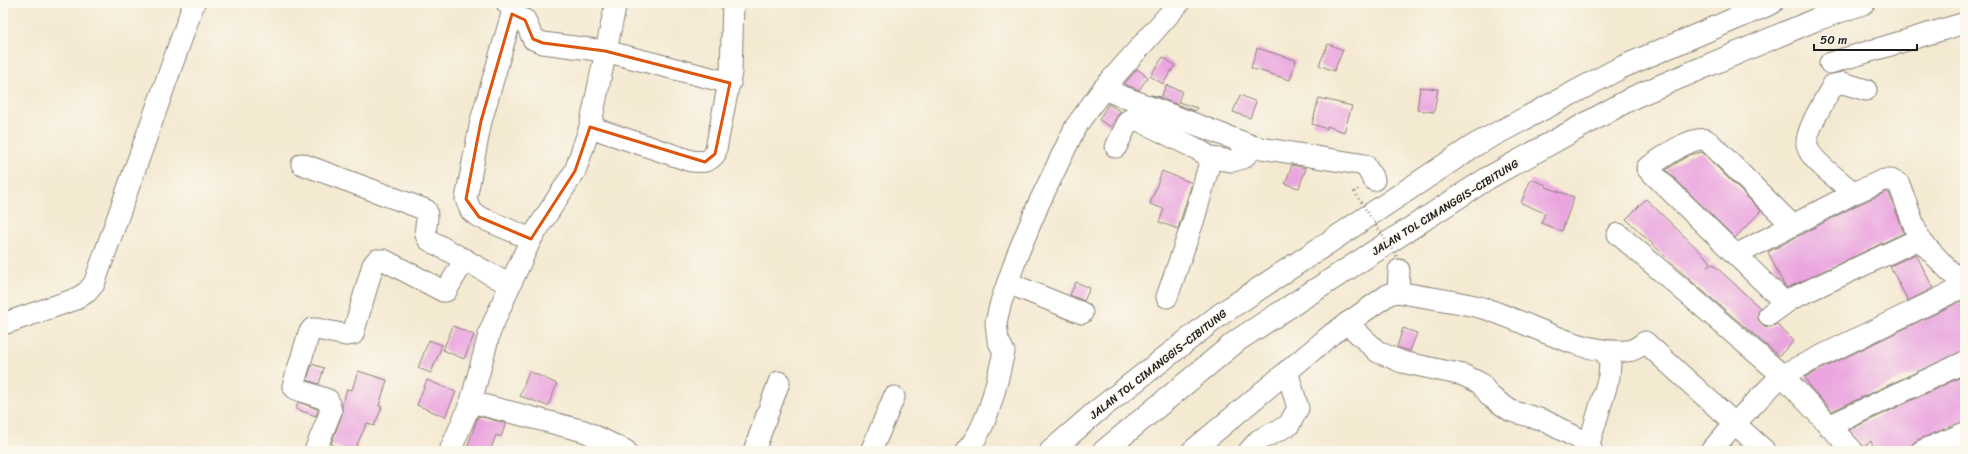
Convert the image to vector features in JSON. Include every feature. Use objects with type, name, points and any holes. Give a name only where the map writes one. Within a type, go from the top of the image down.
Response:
[{"type":"highway","name":"JALAN TOL CIMANGGIS–CIBITUNG","points":[[1051,451],[1097,411],[1220,314],[1475,145],[1620,68],[1772,3]]},
{"type":"highway","name":"JALAN TOL CIMANGGIS–CIBITUNG","points":[[1104,451],[1238,340],[1488,178],[1634,98],[1815,20],[1864,3]]},
{"type":"street","points":[[3,324],[76,299],[87,292],[94,284],[194,3]]},
{"type":"street","points":[[450,451],[471,402],[490,331],[510,285],[531,240],[575,171],[590,128],[616,3]]},
{"type":"street","points":[[590,128],[692,161],[705,162],[715,154],[730,83],[733,3]]},
{"type":"street","points":[[966,451],[985,419],[1004,352],[998,340],[996,322],[1018,253],[1039,203],[1076,126],[1103,89],[1179,3]]},
{"type":"street","points":[[531,240],[479,217],[471,211],[466,199],[481,121],[509,8],[525,20],[533,39],[543,43],[605,51],[730,83]]},
{"type":"street","points":[[1830,63],[1965,23]]},
{"type":"street","points":[[1854,193],[1812,157],[1807,146],[1808,136],[1833,85],[1843,83],[1866,90]]},
{"type":"street","points":[[1103,89],[1255,147],[1365,165],[1374,180]]},
{"type":"street","points":[[1116,147],[1129,120],[1134,118],[1211,158],[1232,161],[1239,160],[1255,147]]},
{"type":"street","points":[[1792,225],[1706,140],[1696,140],[1683,145],[1647,168],[1736,255],[1777,309],[1920,238]]},
{"type":"street","points":[[1167,297],[1194,219],[1211,158]]},
{"type":"street","points":[[302,164],[426,210],[428,214],[426,237],[510,285]]},
{"type":"street","points":[[1711,451],[1735,423],[1782,375],[1965,286],[1920,238],[1899,184],[1891,180],[1884,180],[1854,193],[1736,255]]},
{"type":"street","points":[[1618,234],[1782,375],[1853,451]]},
{"type":"street","points":[[315,451],[331,411],[330,405],[328,400],[296,389],[293,386],[309,333],[312,329],[346,335],[353,334],[373,265],[377,260],[384,260],[443,292],[446,290],[465,259]]},
{"type":"street","points":[[1398,292],[1399,265]]},
{"type":"street","points":[[1008,283],[1082,313]]},
{"type":"street","points":[[1192,451],[1347,323],[1389,294],[1398,292],[1485,309],[1586,347],[1627,351],[1638,348],[1645,342],[1765,451]]},
{"type":"street","points":[[1347,323],[1378,352],[1402,362],[1463,375],[1480,383],[1491,397],[1511,411],[1543,420],[1591,447],[1610,377],[1610,363],[1605,350]]},
{"type":"street","points":[[1829,426],[1965,362]]},
{"type":"street","points":[[1249,451],[1259,440],[1289,425],[1298,408],[1287,371]]},
{"type":"street","points":[[754,451],[779,382]]},
{"type":"street","points":[[871,451],[894,397]]},
{"type":"street","points":[[471,402],[584,432],[626,451]]},
{"type":"street","points":[[1922,451],[1965,433]]},
{"type":"path","points":[[1354,192],[1399,265]]},
{"type":"highlighted area","points":[[512,14],[525,20],[533,39],[543,43],[605,51],[730,83],[715,154],[705,162],[590,127],[575,171],[531,239],[479,217],[466,199],[481,121]]},
{"type":"building","points":[[1328,44],[1343,50],[1334,71],[1319,65]]},
{"type":"building","points":[[1257,48],[1296,60],[1290,80],[1251,68]]},
{"type":"building","points":[[1163,57],[1175,65],[1163,84],[1150,76]]},
{"type":"building","points":[[1137,69],[1148,77],[1139,90],[1124,84]]},
{"type":"building","points":[[1166,85],[1182,91],[1178,102],[1197,108],[1195,111],[1151,95],[1161,97]]},
{"type":"building","points":[[1420,87],[1438,89],[1434,112],[1417,110]]},
{"type":"building","points":[[1240,95],[1256,102],[1250,118],[1233,112]]},
{"type":"building","points":[[1319,98],[1352,106],[1344,132],[1327,126],[1327,129],[1312,124]]},
{"type":"building","points":[[1108,104],[1120,111],[1111,127],[1099,120]]},
{"type":"building","points":[[1702,152],[1761,211],[1735,238],[1666,170],[1689,155]]},
{"type":"building","points":[[1292,165],[1306,168],[1299,188],[1285,184]]},
{"type":"building","points":[[1162,171],[1192,183],[1178,229],[1159,222],[1164,209],[1150,204]]},
{"type":"building","points":[[1531,179],[1546,185],[1546,187],[1574,197],[1562,231],[1541,223],[1545,213],[1521,203]]},
{"type":"building","points":[[1886,192],[1889,193],[1904,233],[1787,288],[1784,285],[1768,252],[1859,204]]},
{"type":"building","points":[[1646,199],[1711,262],[1706,267],[1713,264],[1760,308],[1757,316],[1764,326],[1770,327],[1777,324],[1794,341],[1779,356],[1690,280],[1626,219]]},
{"type":"building","points":[[1916,254],[1933,288],[1908,301],[1890,266]]},
{"type":"building","points":[[1076,282],[1090,288],[1084,301],[1070,295]]},
{"type":"building","points":[[1965,299],[1965,350],[1832,411],[1810,387],[1805,377]]},
{"type":"building","points":[[453,326],[474,335],[464,359],[443,350]]},
{"type":"building","points":[[1403,328],[1417,333],[1410,351],[1397,347]]},
{"type":"building","points":[[429,340],[442,345],[431,373],[418,368]]},
{"type":"building","points":[[312,364],[324,368],[319,384],[307,380]]},
{"type":"building","points":[[358,371],[387,380],[379,406],[382,407],[374,426],[367,423],[354,451],[346,451],[331,444],[342,415],[342,405],[347,389],[352,390]]},
{"type":"building","points":[[529,371],[557,384],[548,406],[520,396]]},
{"type":"building","points":[[1965,375],[1965,421],[1917,440],[1912,444],[1910,451],[1875,451],[1871,441],[1864,447],[1849,430]]},
{"type":"building","points":[[427,380],[456,392],[445,417],[417,405]]},
{"type":"building","points":[[298,402],[318,409],[316,416],[296,409]]},
{"type":"building","points":[[478,416],[506,423],[501,437],[496,435],[490,451],[466,451]]}]
